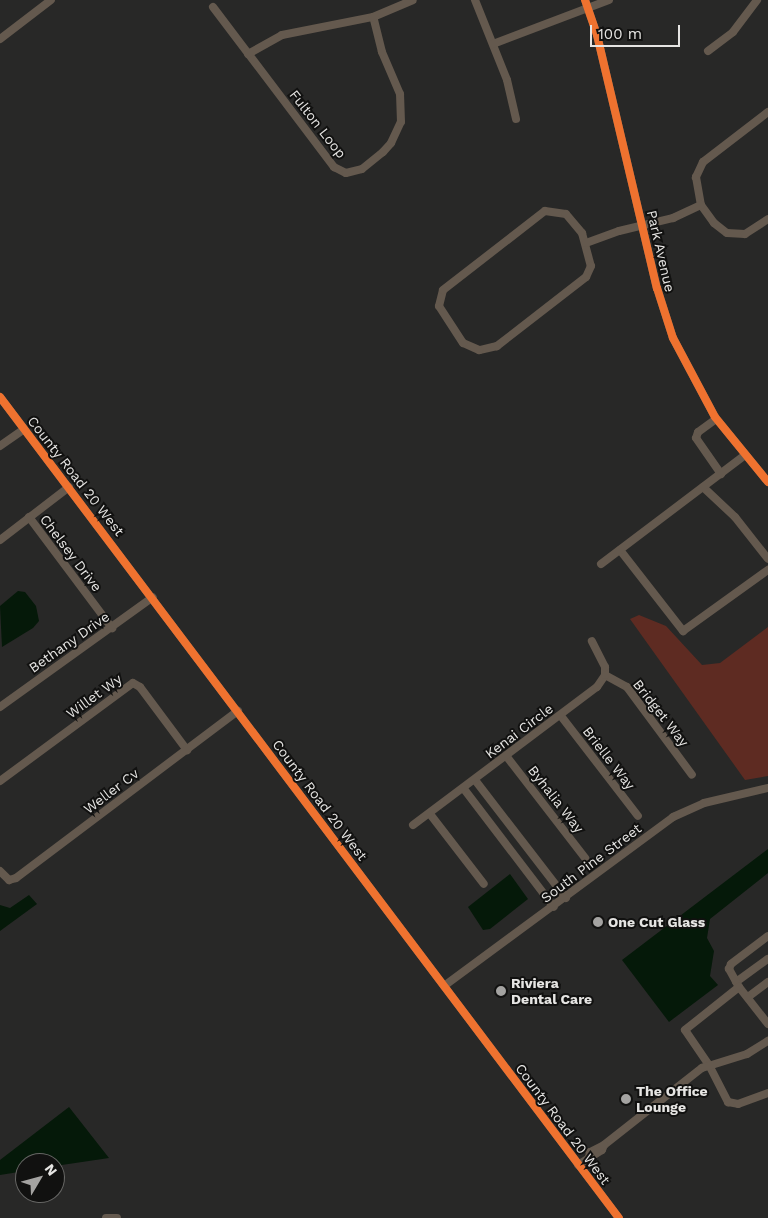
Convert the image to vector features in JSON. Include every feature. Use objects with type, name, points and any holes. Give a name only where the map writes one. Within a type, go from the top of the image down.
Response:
[{"type":"street","points":[[0,38],[51,0]]},
{"type":"street","points":[[248,54],[293,32],[373,17],[413,0]]},
{"type":"street","points":[[475,0],[507,80],[516,119]]},
{"type":"street","name":"Park Avenue","points":[[585,0],[657,288],[673,338],[716,419],[744,456],[768,482]]},
{"type":"street","points":[[493,44],[609,0]]},
{"type":"street","points":[[708,51],[733,32],[758,0]]},
{"type":"street","name":"Fulton Loop","points":[[213,7],[334,167],[346,173],[354,173],[387,148],[401,122],[400,94],[382,52],[373,17]]},
{"type":"street","points":[[768,112],[703,162],[696,177],[701,204],[721,230],[732,235],[745,234],[768,219]]},
{"type":"street","points":[[586,243],[673,218],[701,204]]},
{"type":"street","points":[[560,208],[573,220],[586,243],[591,266],[581,282],[497,346],[479,354],[463,343],[439,306],[437,298],[449,282],[545,211],[560,208]]},
{"type":"street","name":"County Road 20 West","points":[[0,397],[153,597],[619,1218]]},
{"type":"street","points":[[716,419],[698,432],[696,438],[721,474]]},
{"type":"street","points":[[0,446],[24,429]]},
{"type":"street","points":[[601,564],[744,456]]},
{"type":"street","points":[[0,540],[69,487]]},
{"type":"street","points":[[703,487],[735,517],[768,559]]},
{"type":"street","name":"Chelsey Drive","points":[[29,517],[112,628]]},
{"type":"street","points":[[620,550],[683,631],[768,570]]},
{"type":"street","name":"Bethany Drive","points":[[0,706],[72,652],[112,628],[153,597]]},
{"type":"street","points":[[592,641],[603,657],[605,675]]},
{"type":"street","name":"Kenai Circle","points":[[413,824],[430,814],[561,716],[597,687],[605,675]]},
{"type":"street","name":"Bridget Way","points":[[605,675],[627,687],[692,774]]},
{"type":"street","name":"Willet Wy","points":[[0,781],[132,683],[140,687],[186,750]]},
{"type":"street","name":"Weller Cv","points":[[0,871],[10,880],[16,878],[238,711]]},
{"type":"street","name":"Brielle Way","points":[[561,716],[638,816]]},
{"type":"street","name":"Byhalia Way","points":[[507,757],[585,858]]},
{"type":"street","points":[[475,780],[566,898]]},
{"type":"street","name":"South Pine Street","points":[[444,986],[554,908],[673,817],[704,803],[768,788]]},
{"type":"street","points":[[464,789],[554,908]]},
{"type":"street","points":[[430,814],[484,884]]},
{"type":"street","points":[[508,847],[520,838]]},
{"type":"street","points":[[768,936],[731,964],[729,969],[738,985],[768,1024]]},
{"type":"street","points":[[768,959],[687,1026],[686,1035],[709,1065],[728,1102],[738,1104],[768,1094]]},
{"type":"street","points":[[748,997],[768,982]]},
{"type":"street","points":[[578,1165],[602,1150],[604,1145],[709,1065],[747,1054],[768,1042]]},
{"type":"street","points":[[106,1218],[117,1218]]},
{"type":"shaded area","points":[[18,591],[25,592],[36,606],[39,621],[33,628],[2,647],[0,606]]},
{"type":"shaded area","points":[[639,615],[666,626],[702,665],[720,663],[768,627],[768,776],[745,780],[630,619]]},
{"type":"shaded area","points":[[768,849],[768,873],[710,919],[707,938],[714,951],[710,976],[718,985],[669,1022],[622,960]]},
{"type":"shaded area","points":[[510,874],[528,899],[490,929],[483,930],[468,907]]},
{"type":"shaded area","points":[[29,895],[37,904],[0,931],[0,905],[10,908]]},
{"type":"shaded area","points":[[69,1107],[109,1158],[65,1165],[65,1153],[15,1153],[15,1173],[0,1175],[0,1160]]},
{"type":"cycle path","points":[[585,0],[597,35],[657,288],[673,338],[715,417],[768,482]]},
{"type":"cycle path","points":[[0,397],[619,1218]]},
{"type":"place","name":"One Cut Glass","points":[[598,922]]},
{"type":"place","name":"Riviera Dental Care","points":[[501,991]]},
{"type":"place","name":"The Office Lounge","points":[[626,1099]]}]
